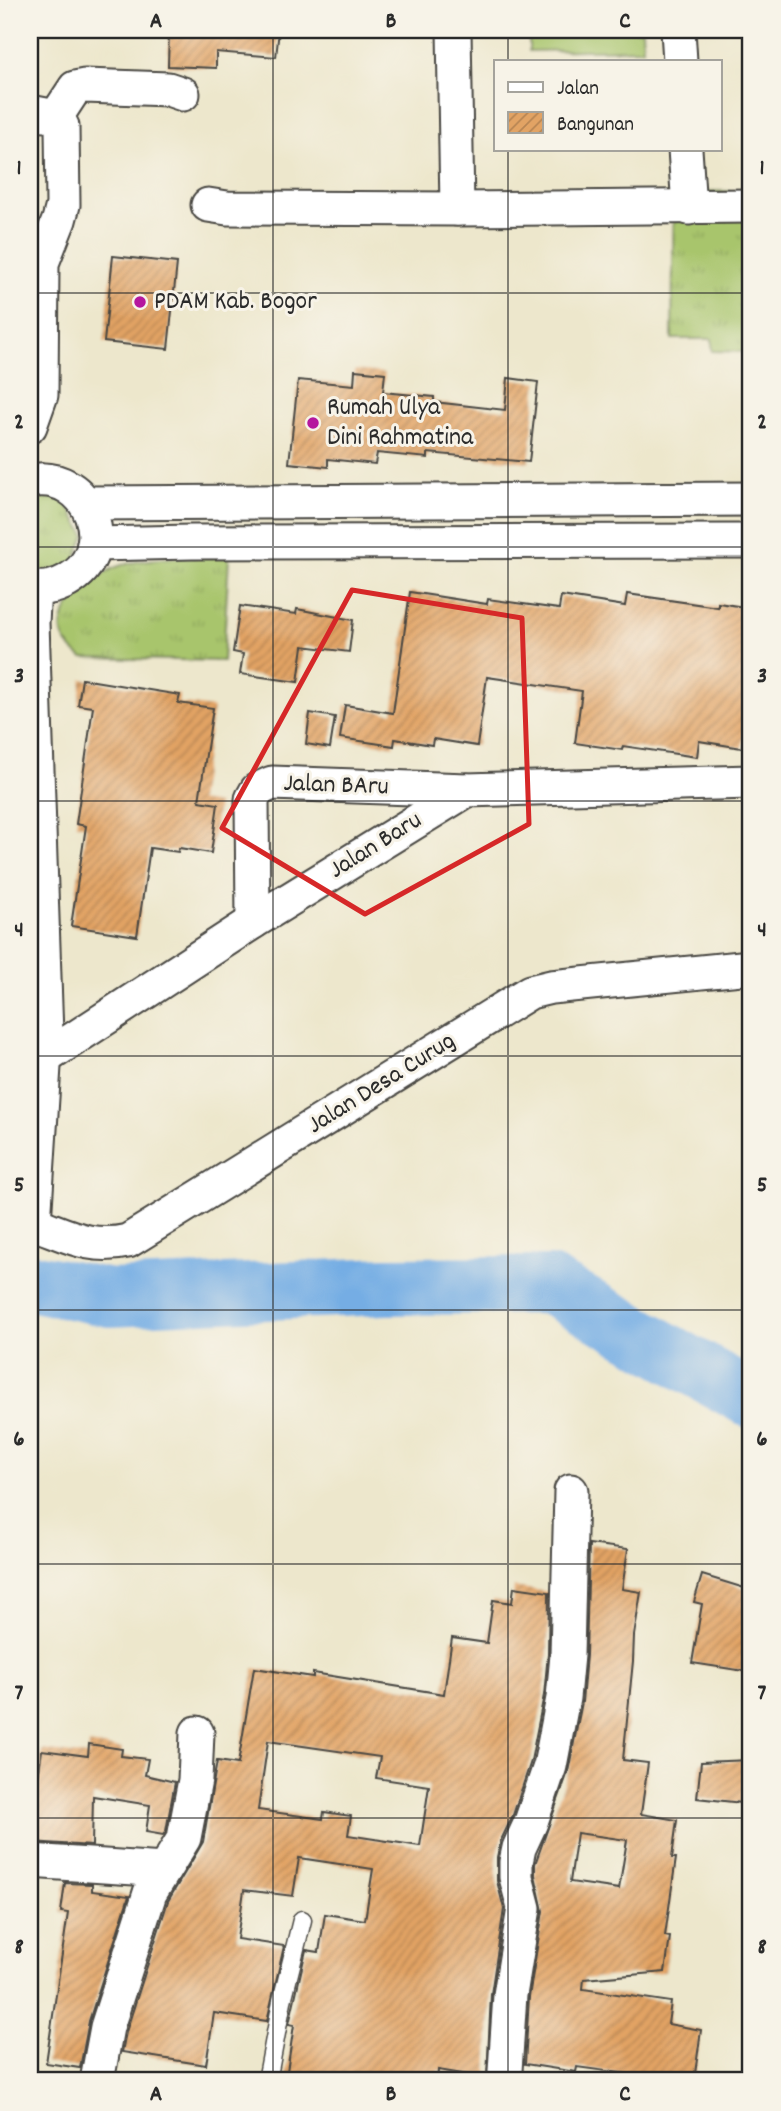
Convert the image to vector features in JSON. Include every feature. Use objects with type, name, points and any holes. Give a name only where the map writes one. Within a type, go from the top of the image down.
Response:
[{"type":"street","points":[[454,30],[457,209]]},
{"type":"street","points":[[678,30],[680,60]]},
{"type":"street","points":[[30,426],[41,395],[43,263],[63,205],[62,126],[43,115],[75,88],[85,86],[169,89],[183,94]]},
{"type":"street","points":[[685,150],[689,208]]},
{"type":"street","points":[[208,205],[227,208],[457,209],[751,206]]},
{"type":"street","points":[[30,481],[49,480],[63,484],[86,503],[94,523],[94,544],[83,569],[61,584],[48,588],[32,587],[41,1040],[31,1225]]},
{"type":"street","points":[[709,499],[713,541]]},
{"type":"street","points":[[86,503],[751,499]]},
{"type":"street","points":[[94,544],[751,541]]},
{"type":"street","points":[[467,790],[751,782]]},
{"type":"street","name":"Jalan BAru","points":[[253,922],[252,799],[257,790],[272,783],[467,790]]},
{"type":"street","name":"Jalan Baru","points":[[41,1040],[253,922],[467,790]]},
{"type":"street","name":"Jalan Desa Curug","points":[[31,1225],[87,1243],[109,1245],[128,1241],[530,992],[541,988],[751,967]]},
{"type":"street","points":[[508,2081],[505,2071],[510,1995],[524,1908],[516,1877],[516,1862],[550,1766],[563,1698],[567,1655],[571,1491]]},
{"type":"street","points":[[97,2081],[110,2015],[150,1893],[184,1839],[195,1780],[197,1733]]},
{"type":"street","points":[[30,1861],[164,1870]]},
{"type":"lane","points":[[267,2081],[282,2001],[302,1920]]},
{"type":"highlighted area","points":[[352,590],[522,618],[529,824],[365,914],[222,828]]},
{"type":"green space","points":[[529,30],[642,30],[643,49],[529,51]]},
{"type":"green space","points":[[751,191],[751,352],[712,351],[712,339],[672,339],[674,192]]},
{"type":"green space","points":[[30,489],[61,493],[85,535],[73,565],[30,576]]},
{"type":"green space","points":[[229,557],[223,661],[82,658],[63,637],[62,623],[66,612],[82,591],[102,574],[122,565],[147,560]]},
{"type":"building","points":[[169,30],[279,30],[276,57],[216,52],[216,68],[168,66]]},
{"type":"building","name":"PDAM Kab. Bogor","points":[[113,256],[177,263],[168,349],[104,342]]},
{"type":"building","points":[[355,370],[385,373],[383,392],[434,397],[434,402],[505,410],[508,378],[538,382],[529,462],[428,453],[428,458],[377,453],[375,464],[328,459],[328,467],[289,463],[298,380],[354,385]]},
{"type":"building","points":[[410,592],[487,604],[488,599],[559,609],[561,596],[625,606],[627,594],[718,607],[718,603],[751,608],[751,686],[742,748],[699,741],[697,757],[623,746],[622,750],[575,743],[582,691],[487,677],[477,746],[433,739],[432,745],[395,739],[394,746],[340,738],[345,705],[393,713]]},
{"type":"building","points":[[240,606],[296,614],[297,609],[353,620],[349,652],[303,646],[298,682],[240,674],[243,654],[233,652]]},
{"type":"building","points":[[82,679],[180,695],[178,703],[213,708],[199,801],[218,804],[211,853],[179,848],[178,852],[150,848],[137,936],[71,926],[86,826],[76,824],[93,707],[78,705]]},
{"type":"building","points":[[310,713],[335,717],[330,748],[306,744]]},
{"type":"building","points":[[589,1544],[628,1549],[622,1589],[641,1592],[634,1635],[623,1760],[648,1763],[641,1814],[677,1820],[672,1858],[676,1858],[665,1936],[670,1937],[665,1972],[584,1979],[583,1989],[671,2002],[668,2024],[701,2030],[694,2081],[577,2067],[576,2072],[525,2064],[529,1997],[543,1911],[535,1864],[568,1772],[582,1702]],"holes":[[[577,1833],[627,1840],[619,1889],[570,1882]]]},
{"type":"building","points":[[702,1575],[751,1590],[751,1672],[692,1663],[702,1604],[694,1602]]},
{"type":"building","points":[[514,1587],[549,1592],[548,1654],[544,1695],[531,1761],[513,1815],[501,1840],[497,1858],[497,1881],[504,1909],[491,1994],[487,2078],[438,2070],[437,2081],[393,2081],[349,2075],[348,2081],[286,2078],[294,2025],[289,2024],[306,1950],[319,1952],[325,1914],[365,1920],[373,1869],[299,1858],[293,1896],[244,1890],[237,1939],[284,1946],[267,2021],[214,2013],[206,2065],[122,2052],[168,1901],[203,1842],[217,1761],[238,1764],[254,1668],[313,1677],[313,1673],[444,1694],[452,1638],[487,1643],[493,1600],[512,1603]],"holes":[[[268,1741],[380,1757],[376,1778],[429,1786],[420,1846],[348,1835],[351,1816],[324,1812],[323,1819],[258,1810]]]},
{"type":"building","points":[[89,1744],[122,1749],[121,1756],[148,1759],[145,1775],[175,1782],[163,1835],[146,1832],[150,1805],[93,1796],[92,1846],[31,1842],[42,1750],[88,1756]]},
{"type":"building","points":[[751,1760],[751,1804],[697,1798],[701,1762]]},
{"type":"building","points":[[65,1883],[92,1884],[92,1891],[129,1896],[89,2021],[80,2068],[46,2063],[68,1913],[61,1912]]},
{"type":"waterway","points":[[30,1282],[110,1298],[386,1286],[549,1285],[751,1399]]},
{"type":"place","name":"PDAM Kab. Bogor","points":[[140,302]]},
{"type":"place","name":"Rumah Ulya Dini Rahmatina","points":[[313,423]]}]
